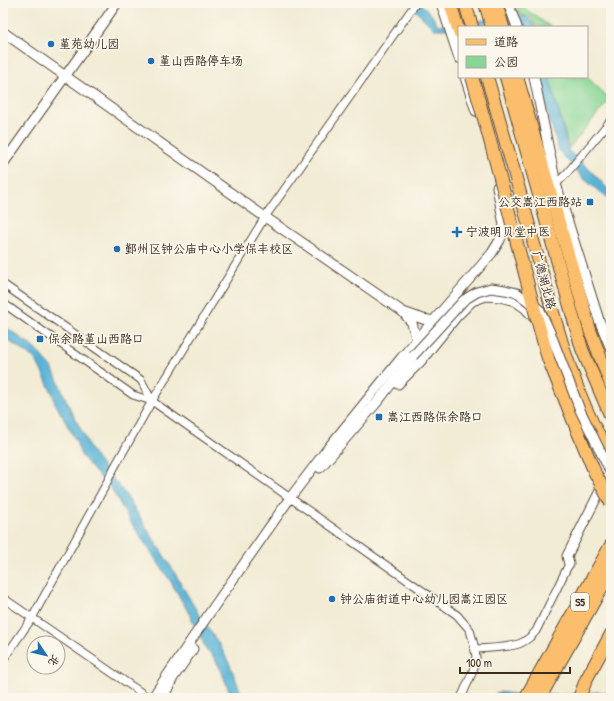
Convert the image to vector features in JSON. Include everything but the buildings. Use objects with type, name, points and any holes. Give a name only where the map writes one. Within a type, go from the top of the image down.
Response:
[{"type":"highway","name":"S5","points":[[539,698],[554,659],[611,546]]},
{"type":"highway","name":"S5","points":[[526,698],[554,659],[611,570]]},
{"type":"main road","points":[[450,3],[458,29]]},
{"type":"main road","points":[[465,3],[472,26]]},
{"type":"main road","points":[[485,3],[492,26]]},
{"type":"main road","points":[[496,3],[503,26]]},
{"type":"main road","points":[[472,78],[519,247],[532,304],[548,358],[595,473],[611,503]]},
{"type":"main road","name":"广德湖北路","points":[[487,78],[558,328],[571,368],[594,426],[611,454]]},
{"type":"main road","name":"广德湖北路","points":[[506,78],[582,349],[611,417]]},
{"type":"main road","points":[[517,78],[590,330],[611,385]]},
{"type":"main road","points":[[580,698],[586,680],[611,634]]},
{"type":"street","points":[[3,164],[117,3]]},
{"type":"street","points":[[3,660],[32,618],[152,401],[265,217],[416,3]]},
{"type":"street","points":[[441,3],[458,55]]},
{"type":"street","points":[[508,3],[517,26]]},
{"type":"street","points":[[3,32],[265,217],[403,312],[423,320],[434,320]]},
{"type":"street","points":[[163,698],[208,625],[328,448],[417,340],[492,253],[500,240],[504,225],[492,162],[465,78]]},
{"type":"street","points":[[534,78],[556,184],[599,320],[611,349]]},
{"type":"street","points":[[556,184],[611,120]]},
{"type":"street","points":[[3,284],[141,380],[152,401]]},
{"type":"street","points":[[152,698],[213,608],[293,499],[379,400],[413,356],[464,300],[477,292],[491,288],[517,293],[540,310],[608,476]]},
{"type":"street","points":[[379,400],[420,361],[457,316],[472,301],[486,296],[500,297],[515,301],[525,308],[538,322],[608,476]]},
{"type":"street","points":[[3,303],[133,395],[152,401],[457,615],[470,630],[476,657],[473,671],[461,698]]},
{"type":"street","points":[[403,312],[412,323],[417,340]]},
{"type":"street","points":[[475,649],[522,643],[531,637],[536,631],[569,564],[567,556],[611,468]]},
{"type":"street","points":[[3,598],[149,698]]},
{"type":"green space","points":[[515,3],[519,3],[550,26],[536,26],[530,18],[520,15]]},
{"type":"green space","points":[[549,78],[588,78],[610,99],[569,148]]},
{"type":"water","points":[[408,3],[420,3],[431,14],[438,25],[523,16],[530,20],[534,26],[458,26],[458,29],[434,29]]},
{"type":"water","points":[[537,78],[549,78],[568,150],[611,192],[611,201],[584,179],[559,151]]},
{"type":"water","points":[[3,325],[28,343],[52,368],[90,449],[129,500],[198,613],[219,644],[230,665],[243,698],[232,698],[220,668],[213,656],[206,649],[191,617],[171,582],[130,521],[111,488],[81,455],[76,441],[54,401],[54,397],[37,362],[34,358],[3,337]]},
{"type":"water","points":[[500,692],[512,694],[559,695],[598,692],[611,693],[611,698],[493,698],[494,695]]},
{"type":"place","name":"堇苑幼儿园","points":[[51,44]]},
{"type":"place","name":"堇山西路停车场","points":[[151,61]]},
{"type":"place","name":"公交嵩江西路站","points":[[590,202]]},
{"type":"place","name":"宁波明贝堂中医","points":[[457,232]]},
{"type":"place","name":"鄞州区钟公庙中心小学保丰校区","points":[[117,249]]},
{"type":"place","name":"保余路堇山西路口","points":[[40,339]]},
{"type":"place","name":"嵩江西路保余路口","points":[[379,417]]},
{"type":"place","name":"钟公庙街道中心幼儿园嵩江园区","points":[[332,599]]}]
